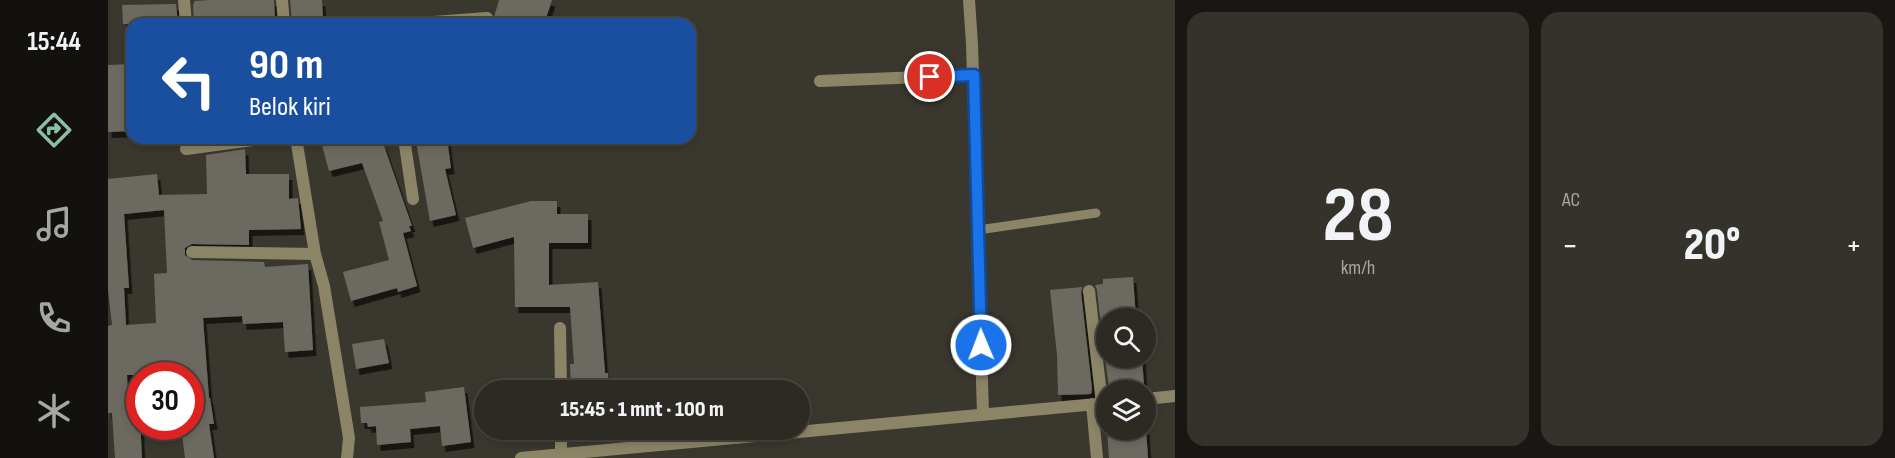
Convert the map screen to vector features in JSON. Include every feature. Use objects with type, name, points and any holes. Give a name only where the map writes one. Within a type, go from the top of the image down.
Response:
[{"type":"street","points":[[184,0],[186,18]]},
{"type":"street","points":[[282,0],[284,18]]},
{"type":"street","points":[[969,0],[974,75],[983,414]]},
{"type":"street","points":[[820,81],[974,75]]},
{"type":"street","points":[[186,149],[223,144]]},
{"type":"street","points":[[297,144],[315,254],[324,286],[349,438],[347,458]]},
{"type":"street","points":[[405,144],[413,199]]},
{"type":"street","points":[[192,252],[315,254]]},
{"type":"street","points":[[1089,291],[1098,380]]},
{"type":"street","points":[[560,328],[561,380]]},
{"type":"street","points":[[1156,398],[1175,396]]},
{"type":"street","points":[[520,458],[1096,403]]},
{"type":"street","points":[[561,440],[561,453]]},
{"type":"street","points":[[1097,458],[1098,440]]},
{"type":"lane","points":[[978,230],[1096,213]]},
{"type":"building","points":[[274,0],[275,18],[194,18],[194,1]]},
{"type":"building","points":[[290,0],[322,0],[323,18],[292,18]]},
{"type":"building","points":[[499,0],[552,0],[546,18],[494,18]]},
{"type":"building","points":[[176,4],[177,18],[126,18],[126,24],[123,24],[122,5]]},
{"type":"building","points":[[126,64],[126,131],[108,132],[108,65]]},
{"type":"building","points":[[322,144],[376,144],[376,146],[383,144],[412,226],[409,226],[411,231],[403,233],[417,286],[398,292],[397,288],[351,301],[343,272],[389,260],[379,222],[383,221],[362,163],[329,171]]},
{"type":"building","points":[[417,144],[448,144],[451,168],[445,169],[456,215],[430,221]]},
{"type":"building","points":[[245,149],[246,174],[289,174],[289,199],[298,198],[301,229],[249,230],[249,245],[192,244],[185,248],[185,255],[192,260],[264,262],[265,267],[308,264],[313,350],[285,352],[283,322],[243,324],[242,316],[203,318],[209,398],[214,424],[209,424],[214,458],[185,458],[183,440],[204,440],[204,362],[126,362],[126,440],[141,440],[142,458],[115,458],[112,413],[108,413],[108,326],[112,325],[108,289],[108,179],[157,174],[159,195],[207,194],[206,155]],"holes":[[[164,210],[167,273],[154,274],[156,323],[126,325],[124,288],[129,288],[124,214]]]},
{"type":"building","points":[[531,201],[557,201],[557,214],[588,214],[588,243],[549,243],[549,285],[598,282],[605,373],[608,373],[608,380],[571,380],[570,364],[574,364],[570,307],[515,307],[514,237],[473,248],[465,218]]},
{"type":"building","points":[[1133,277],[1135,308],[1099,308],[1095,285],[1103,284],[1103,279]]},
{"type":"building","points":[[1082,287],[1091,394],[1058,395],[1057,355],[1050,290]]},
{"type":"building","points":[[384,339],[389,363],[356,369],[352,344]]},
{"type":"building","points":[[1106,368],[1143,368],[1144,380],[1108,380]]},
{"type":"building","points":[[464,387],[471,442],[442,446],[440,426],[410,429],[411,442],[377,445],[376,426],[368,427],[367,423],[361,423],[360,407],[426,402],[425,392]]},
{"type":"building","points":[[1108,440],[1147,440],[1148,458],[1109,458]]},
{"type":"route","points":[[930,77],[974,75],[981,345]]}]
